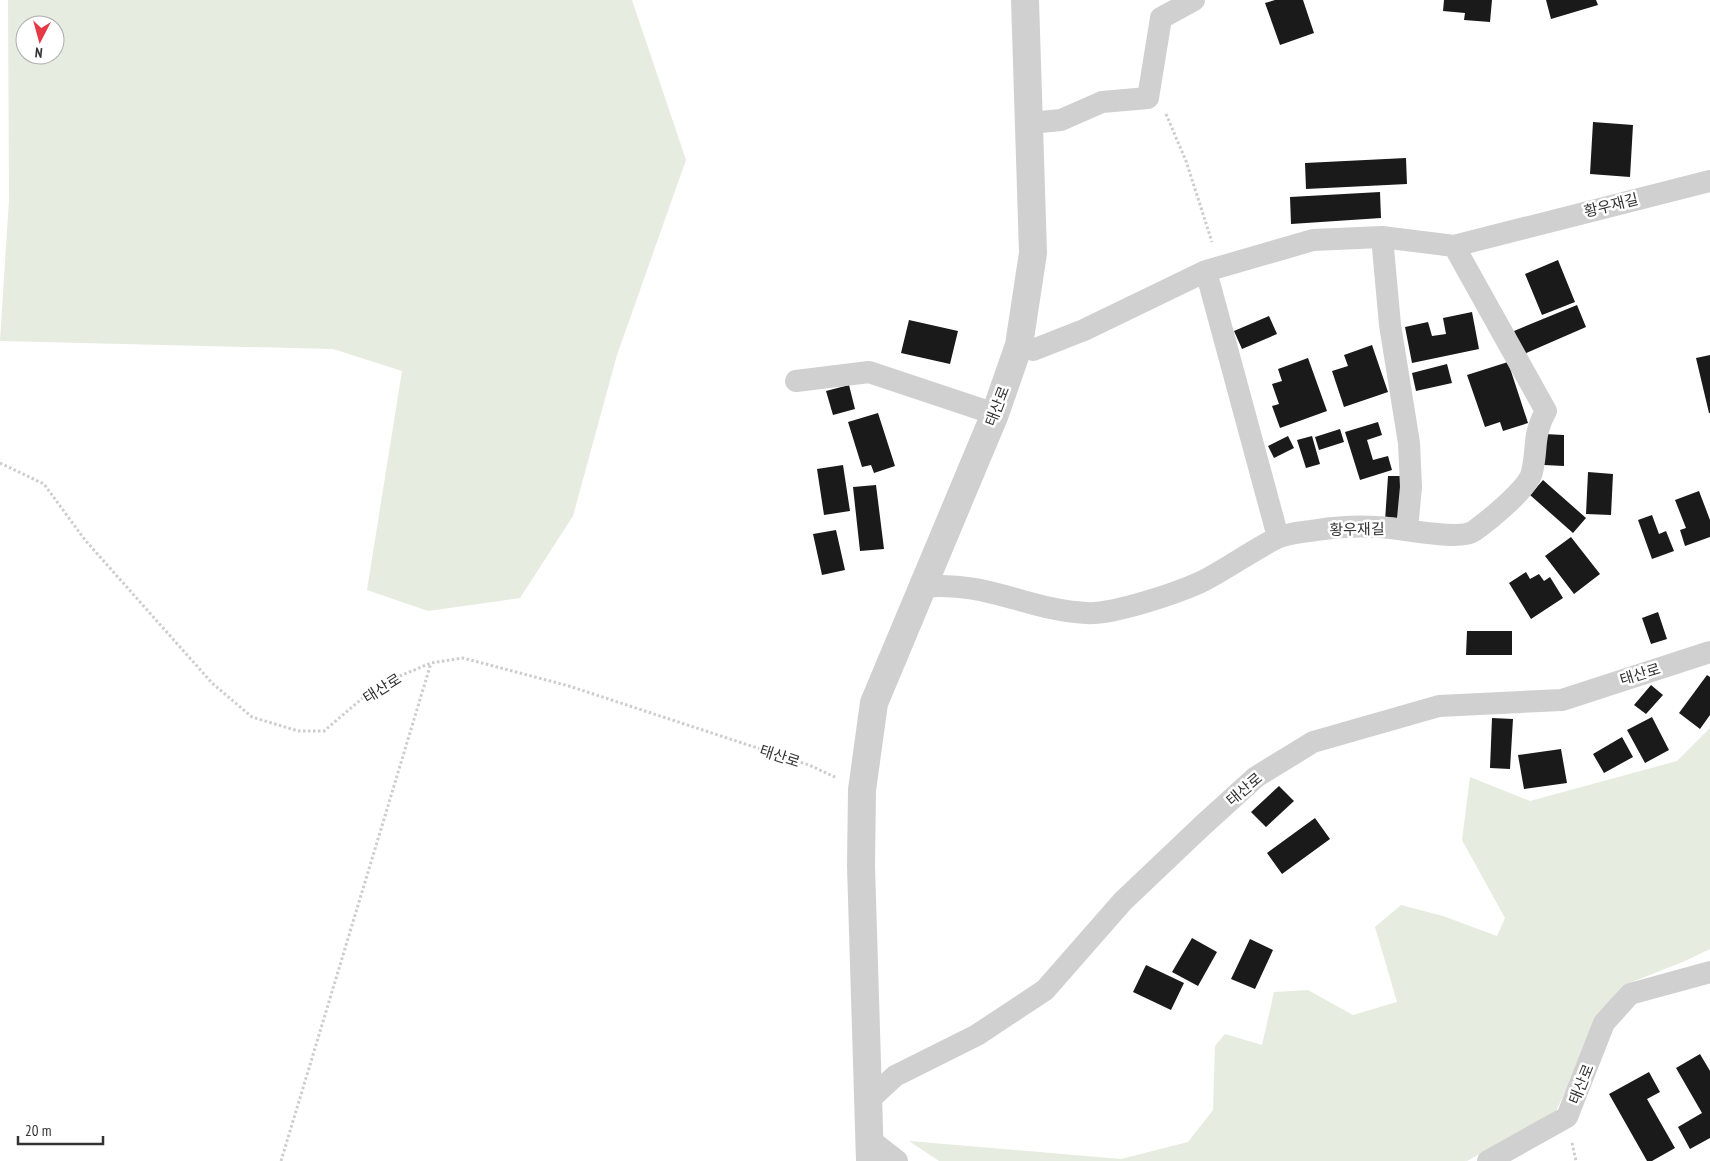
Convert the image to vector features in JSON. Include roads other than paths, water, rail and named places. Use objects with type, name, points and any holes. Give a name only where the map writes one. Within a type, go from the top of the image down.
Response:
[{"type":"street","name":"태산로","points":[[897,1161],[869,1150],[861,866],[862,790],[874,703],[995,414],[1019,345],[1033,253],[1025,0]]},
{"type":"street","points":[[1030,122],[1061,120],[1102,102],[1148,98],[1161,18],[1194,0]]},
{"type":"street","name":"황우재길","points":[[1019,345],[1033,350],[1084,330],[1213,269],[1313,240],[1382,237],[1454,246],[1710,181]]},
{"type":"street","points":[[1382,237],[1390,324],[1409,443],[1411,488],[1407,529]]},
{"type":"street","name":"황우재길","points":[[923,587],[946,584],[990,590],[1054,608],[1086,614],[1118,610],[1201,582],[1278,537],[1320,529],[1376,527],[1407,529],[1434,535],[1472,532],[1506,506],[1532,474],[1537,426],[1546,411],[1454,246]]},
{"type":"street","points":[[1213,269],[1278,537]]},
{"type":"street","points":[[796,381],[869,372],[995,414]]},
{"type":"street","name":"태산로","points":[[868,1100],[895,1076],[977,1035],[1045,990],[1124,901],[1202,826],[1256,778],[1313,742],[1376,722],[1439,706],[1562,700],[1710,652]]},
{"type":"street","name":"태산로","points":[[1488,1161],[1567,1117],[1604,1023],[1630,994],[1710,972]]}]
